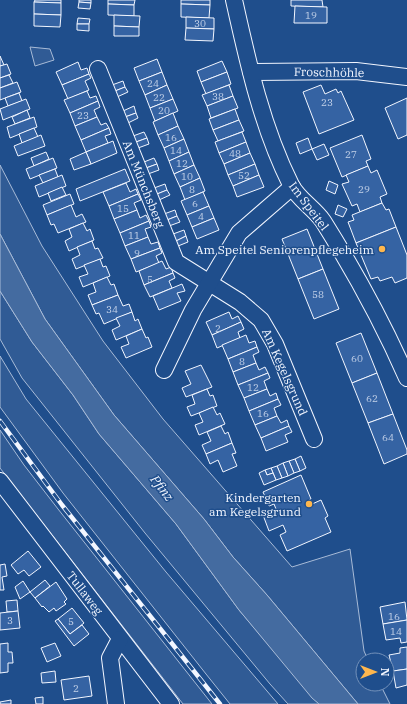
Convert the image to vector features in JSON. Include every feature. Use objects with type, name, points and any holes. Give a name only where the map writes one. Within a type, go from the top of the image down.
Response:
[{"type":"street","name":"Im Speitel","points":[[234,0],[251,72],[269,135],[292,187],[321,219],[366,291],[407,378]]},
{"type":"street","name":"Am Münchsberg","points":[[98,69],[176,262],[209,284]]},
{"type":"street","name":"Froschhöhle","points":[[251,72],[356,71],[407,77]]},
{"type":"street","points":[[164,370],[192,310],[239,233],[292,187]]},
{"type":"street","name":"Am Kegelsgrund","points":[[209,284],[240,302],[261,320],[275,344],[314,439]]},
{"type":"street","name":"Tullaweg","points":[[0,481],[171,704]]},
{"type":"street","points":[[116,704],[110,658],[120,639]]},
{"type":"shaded area","points":[[30,47],[50,49],[54,60],[35,66]]},
{"type":"shaded area","points":[[0,165],[42,246],[103,341],[163,419],[292,567],[350,549],[364,652],[355,652],[355,692],[384,692],[390,704],[358,704],[267,595],[233,557],[204,519],[114,415],[45,319],[0,234]]},
{"type":"shaded area","points":[[0,291],[32,342],[73,395],[99,434],[176,524],[239,610],[319,704],[288,704],[145,533],[22,378],[0,339]]},
{"type":"shaded area","points":[[0,356],[26,399],[166,572],[278,704],[230,704],[206,674],[63,493],[0,407]]},
{"type":"shaded area","points":[[0,430],[24,465],[58,509],[212,704],[183,704],[0,468]]},
{"type":"water","name":"Pfinz","points":[[0,234],[45,319],[114,415],[204,519],[233,557],[267,595],[358,704],[319,704],[312,698],[239,610],[176,524],[99,434],[73,395],[32,342],[0,291]]},
{"type":"building","points":[[35,0],[61,0],[61,3],[34,2]]},
{"type":"building","points":[[79,0],[91,0],[91,3],[79,2]]},
{"type":"building","points":[[108,0],[135,0],[134,5],[108,4]]},
{"type":"building","points":[[181,0],[210,0],[210,5],[181,4]]},
{"type":"building","points":[[291,0],[322,0],[323,7],[291,6]]},
{"type":"building","points":[[34,2],[61,3],[61,15],[34,14]]},
{"type":"building","points":[[79,2],[91,3],[90,9],[78,8]]},
{"type":"building","points":[[108,4],[134,5],[134,16],[108,15]]},
{"type":"building","points":[[181,4],[210,5],[209,18],[181,17]]},
{"type":"building","points":[[295,6],[327,7],[327,23],[294,23]]},
{"type":"building","points":[[34,14],[61,15],[60,27],[34,26]]},
{"type":"building","points":[[114,15],[140,16],[139,27],[114,26]]},
{"type":"building","points":[[186,17],[214,18],[214,29],[186,28]]},
{"type":"building","points":[[78,18],[90,19],[89,24],[77,24]]},
{"type":"building","points":[[77,24],[89,24],[89,31],[77,30]]},
{"type":"building","points":[[114,26],[139,27],[139,36],[114,36]]},
{"type":"building","points":[[186,28],[214,29],[213,41],[185,40]]},
{"type":"building","points":[[0,56],[4,65],[0,66]]},
{"type":"building","points":[[157,59],[162,72],[139,81],[134,68]]},
{"type":"building","points":[[222,61],[227,72],[201,82],[197,71]]},
{"type":"building","points":[[78,62],[81,70],[87,68],[89,74],[62,85],[56,72]]},
{"type":"building","points":[[7,64],[11,74],[0,78],[0,66]]},
{"type":"building","points":[[162,72],[167,85],[145,95],[139,81]]},
{"type":"building","points":[[227,72],[231,84],[206,94],[201,82]]},
{"type":"building","points":[[89,74],[91,78],[85,81],[89,90],[68,99],[62,85]]},
{"type":"building","points":[[9,75],[13,83],[0,88],[0,78]]},
{"type":"building","points":[[123,81],[125,87],[115,91],[112,85]]},
{"type":"building","points":[[17,82],[21,92],[0,100],[0,88]]},
{"type":"building","points":[[167,85],[173,99],[150,108],[145,95]]},
{"type":"building","points":[[229,85],[233,96],[207,106],[202,95]]},
{"type":"building","points":[[321,85],[325,94],[336,89],[338,93],[341,91],[354,120],[319,134],[303,92]]},
{"type":"building","points":[[125,87],[128,92],[117,97],[115,91]]},
{"type":"building","points":[[87,91],[90,98],[96,96],[98,101],[70,113],[64,100]]},
{"type":"building","points":[[19,93],[22,101],[8,106],[5,98]]},
{"type":"building","points":[[233,96],[238,108],[211,118],[207,106]]},
{"type":"building","points":[[407,98],[407,135],[398,139],[385,108]]},
{"type":"building","points":[[26,99],[30,109],[3,120],[0,109]]},
{"type":"building","points":[[173,99],[178,111],[155,121],[150,108]]},
{"type":"building","points":[[98,101],[100,107],[94,110],[97,117],[75,126],[70,113]]},
{"type":"building","points":[[134,106],[136,113],[125,117],[123,111]]},
{"type":"building","points":[[235,109],[239,120],[213,130],[209,119]]},
{"type":"building","points":[[27,110],[30,118],[15,124],[12,117]]},
{"type":"building","points":[[136,113],[138,118],[128,123],[125,117]]},
{"type":"building","points":[[173,113],[178,126],[158,135],[153,122]]},
{"type":"building","points":[[34,117],[37,127],[10,138],[7,127]]},
{"type":"building","points":[[97,117],[101,125],[106,123],[109,128],[81,140],[75,126]]},
{"type":"building","points":[[239,120],[244,131],[218,141],[213,130]]},
{"type":"building","points":[[178,126],[184,139],[164,148],[158,135]]},
{"type":"building","points":[[34,128],[38,137],[22,143],[19,134]]},
{"type":"building","points":[[109,128],[111,134],[105,136],[108,143],[86,152],[81,140]]},
{"type":"building","points":[[144,132],[147,138],[136,142],[133,136]]},
{"type":"building","points":[[242,132],[246,142],[219,153],[215,142]]},
{"type":"building","points":[[41,135],[45,146],[18,156],[14,146]]},
{"type":"building","points":[[362,135],[371,159],[366,161],[368,166],[342,177],[330,148]]},
{"type":"building","points":[[147,138],[149,144],[138,148],[136,142]]},
{"type":"building","points":[[308,138],[312,149],[300,154],[296,143]]},
{"type":"building","points":[[184,139],[189,152],[169,161],[164,148]]},
{"type":"building","points":[[113,141],[117,153],[91,164],[86,152]]},
{"type":"building","points":[[246,142],[250,153],[224,164],[219,153]]},
{"type":"building","points":[[324,144],[329,155],[317,160],[312,149]]},
{"type":"building","points":[[46,152],[49,159],[34,166],[31,158]]},
{"type":"building","points":[[86,152],[91,164],[74,170],[70,159]]},
{"type":"building","points":[[189,152],[194,165],[174,174],[169,161]]},
{"type":"building","points":[[250,153],[255,164],[228,175],[224,164]]},
{"type":"building","points":[[53,158],[57,168],[30,179],[26,169]]},
{"type":"building","points":[[154,158],[157,164],[146,168],[144,162]]},
{"type":"building","points":[[157,164],[159,170],[148,174],[146,168]]},
{"type":"building","points":[[255,164],[259,175],[233,186],[228,175]]},
{"type":"building","points":[[194,165],[200,178],[180,187],[174,174]]},
{"type":"building","points":[[368,166],[371,173],[377,170],[387,194],[380,197],[382,203],[360,212],[357,204],[352,206],[342,184],[349,182],[346,175]]},
{"type":"building","points":[[55,169],[58,177],[43,183],[39,175]]},
{"type":"building","points":[[125,169],[130,181],[80,201],[76,189]]},
{"type":"building","points":[[62,175],[66,186],[39,197],[35,186]]},
{"type":"building","points":[[259,175],[264,187],[237,197],[233,186]]},
{"type":"building","points":[[200,178],[205,191],[185,200],[180,187]]},
{"type":"building","points":[[329,181],[338,185],[335,194],[326,190]]},
{"type":"building","points":[[126,183],[130,192],[136,189],[138,194],[109,206],[103,192]]},
{"type":"building","points":[[165,184],[167,190],[157,194],[154,188]]},
{"type":"building","points":[[62,187],[66,195],[51,201],[48,193]]},
{"type":"building","points":[[167,190],[170,195],[159,200],[157,194]]},
{"type":"building","points":[[203,192],[209,206],[187,215],[181,201]]},
{"type":"building","points":[[70,194],[74,204],[47,215],[43,205]]},
{"type":"building","points":[[138,194],[141,200],[134,203],[137,210],[114,219],[109,206]]},
{"type":"building","points":[[382,203],[386,210],[389,209],[396,227],[356,243],[348,222],[354,220],[352,215]]},
{"type":"building","points":[[71,205],[76,217],[82,214],[86,222],[58,233],[54,224],[51,225],[47,215]]},
{"type":"building","points":[[338,205],[347,209],[343,217],[335,214]]},
{"type":"building","points":[[209,206],[214,218],[192,227],[187,215]]},
{"type":"building","points":[[137,210],[140,218],[146,215],[149,221],[120,233],[114,219]]},
{"type":"building","points":[[175,210],[177,216],[167,220],[164,214]]},
{"type":"building","points":[[177,216],[180,222],[169,226],[167,220]]},
{"type":"building","points":[[214,218],[219,230],[197,239],[192,227]]},
{"type":"building","points":[[149,221],[151,227],[145,229],[148,237],[125,246],[120,233]]},
{"type":"building","points":[[83,223],[87,231],[90,229],[94,240],[69,251],[65,241],[72,237],[69,229]]},
{"type":"building","name":"Am Speitel Seniorenpflegeheim","points":[[396,227],[407,255],[407,278],[395,283],[392,277],[380,281],[378,277],[371,279],[356,243]]},
{"type":"building","points":[[307,229],[323,269],[298,279],[282,239]]},
{"type":"building","points":[[184,230],[186,236],[176,241],[173,234]]},
{"type":"building","points":[[186,236],[188,242],[178,246],[176,241]]},
{"type":"building","points":[[148,237],[151,244],[158,242],[160,248],[131,259],[125,246]]},
{"type":"building","points":[[92,241],[95,249],[98,248],[103,258],[76,269],[72,259],[80,255],[77,247]]},
{"type":"building","points":[[160,248],[162,253],[156,256],[159,263],[136,272],[131,259]]},
{"type":"building","points":[[100,259],[103,267],[106,266],[110,276],[83,287],[79,277],[88,274],[84,265]]},
{"type":"building","points":[[162,261],[166,269],[171,267],[173,273],[144,285],[139,271]]},
{"type":"building","points":[[323,269],[339,309],[314,319],[298,279]]},
{"type":"building","points":[[173,273],[175,278],[169,281],[172,288],[150,297],[144,285]]},
{"type":"building","points":[[107,277],[111,285],[114,284],[118,295],[92,305],[88,295],[96,292],[93,283]]},
{"type":"building","points":[[182,284],[185,291],[177,293],[181,301],[159,310],[153,296]]},
{"type":"building","points":[[118,295],[123,306],[129,304],[132,312],[104,324],[99,313],[96,314],[92,305]]},
{"type":"building","points":[[132,312],[135,321],[138,319],[142,329],[116,340],[112,330],[120,326],[116,318]]},
{"type":"building","points":[[229,312],[232,319],[238,316],[241,322],[212,335],[206,322]]},
{"type":"building","points":[[241,322],[244,329],[238,332],[240,338],[217,348],[212,335]]},
{"type":"building","points":[[142,329],[146,338],[148,337],[152,347],[126,358],[121,347],[129,344],[126,336]]},
{"type":"building","points":[[361,333],[377,373],[352,383],[336,343]]},
{"type":"building","points":[[246,335],[249,343],[255,341],[257,347],[228,359],[222,345]]},
{"type":"building","points":[[257,347],[259,352],[253,355],[256,363],[233,372],[228,359]]},
{"type":"building","points":[[256,363],[259,370],[265,367],[268,373],[238,385],[233,372]]},
{"type":"building","points":[[201,365],[212,387],[186,397],[182,388],[191,384],[185,371]]},
{"type":"building","points":[[268,373],[270,378],[264,381],[267,389],[244,398],[238,385]]},
{"type":"building","points":[[377,373],[393,414],[368,423],[352,383]]},
{"type":"building","points":[[207,389],[210,396],[213,395],[217,406],[191,416],[187,407],[195,404],[192,395]]},
{"type":"building","points":[[267,389],[270,396],[276,393],[278,399],[249,411],[244,398]]},
{"type":"building","points":[[278,399],[281,405],[274,408],[277,416],[255,425],[249,411]]},
{"type":"building","points":[[213,407],[217,415],[220,413],[225,424],[199,435],[195,425],[203,422],[199,413]]},
{"type":"building","points":[[393,414],[407,450],[407,454],[384,464],[368,423]]},
{"type":"building","points":[[277,416],[281,423],[287,420],[289,426],[261,438],[255,425]]},
{"type":"building","points":[[221,426],[225,434],[228,432],[232,443],[206,454],[202,445],[211,441],[207,432]]},
{"type":"building","points":[[289,426],[292,432],[285,435],[288,442],[266,451],[261,438]]},
{"type":"building","points":[[232,443],[236,453],[232,454],[237,466],[223,472],[218,460],[210,464],[206,454]]},
{"type":"building","points":[[301,456],[306,468],[300,471],[295,459]]},
{"type":"building","points":[[295,459],[300,471],[294,473],[289,461]]},
{"type":"building","points":[[289,461],[294,473],[288,476],[283,463]]},
{"type":"building","points":[[283,463],[288,476],[282,478],[277,466]]},
{"type":"building","points":[[277,466],[282,478],[276,480],[271,468]]},
{"type":"building","points":[[271,468],[273,473],[267,475],[265,470]]},
{"type":"building","points":[[265,470],[267,475],[273,473],[276,480],[264,485],[259,473]]},
{"type":"building","points":[[301,475],[311,499],[309,500],[310,505],[321,500],[328,516],[325,518],[331,532],[287,551],[280,535],[286,532],[283,525],[269,531],[263,515],[276,509],[274,504],[269,506],[263,492]]},
{"type":"building","points":[[28,551],[41,567],[29,576],[24,570],[18,574],[11,565]]},
{"type":"building","points":[[5,564],[7,576],[2,577],[4,590],[0,590],[0,565]]},
{"type":"building","points":[[45,580],[50,586],[35,598],[30,592]]},
{"type":"building","points":[[23,581],[30,592],[20,599],[15,587]]},
{"type":"building","points":[[56,582],[67,599],[64,602],[66,604],[56,611],[54,608],[49,612],[43,606],[42,607],[35,598]]},
{"type":"building","points":[[17,600],[18,611],[7,612],[6,601]]},
{"type":"building","points":[[405,602],[407,620],[383,624],[380,607]]},
{"type":"building","points":[[72,608],[84,623],[70,634],[58,619]]},
{"type":"building","points":[[18,611],[20,628],[0,630],[0,613]]},
{"type":"building","points":[[58,619],[70,634],[82,625],[89,634],[74,646],[55,621]]},
{"type":"building","points":[[407,620],[407,642],[401,643],[400,638],[386,640],[383,624]]},
{"type":"building","points":[[8,643],[8,652],[12,652],[13,663],[8,663],[8,672],[0,673],[0,644]]},
{"type":"building","points":[[55,643],[61,656],[47,662],[41,648]]},
{"type":"building","points":[[407,647],[407,669],[395,671],[395,654],[400,653],[400,648]]},
{"type":"building","points":[[407,669],[407,685],[396,688],[395,671]]},
{"type":"building","points":[[55,671],[56,682],[42,683],[41,673]]},
{"type":"building","points":[[89,676],[92,696],[64,700],[61,680]]},
{"type":"building","points":[[43,697],[43,704],[36,704],[35,698]]},
{"type":"building","points":[[11,700],[11,704],[0,704],[0,702]]},
{"type":"railway","points":[[0,421],[62,505],[220,704]]},
{"type":"place","name":"Am Speitel Seniorenpflegeheim","points":[[382,249]]},
{"type":"place","name":"Kindergarten am Kegelsgrund","points":[[309,504]]}]
